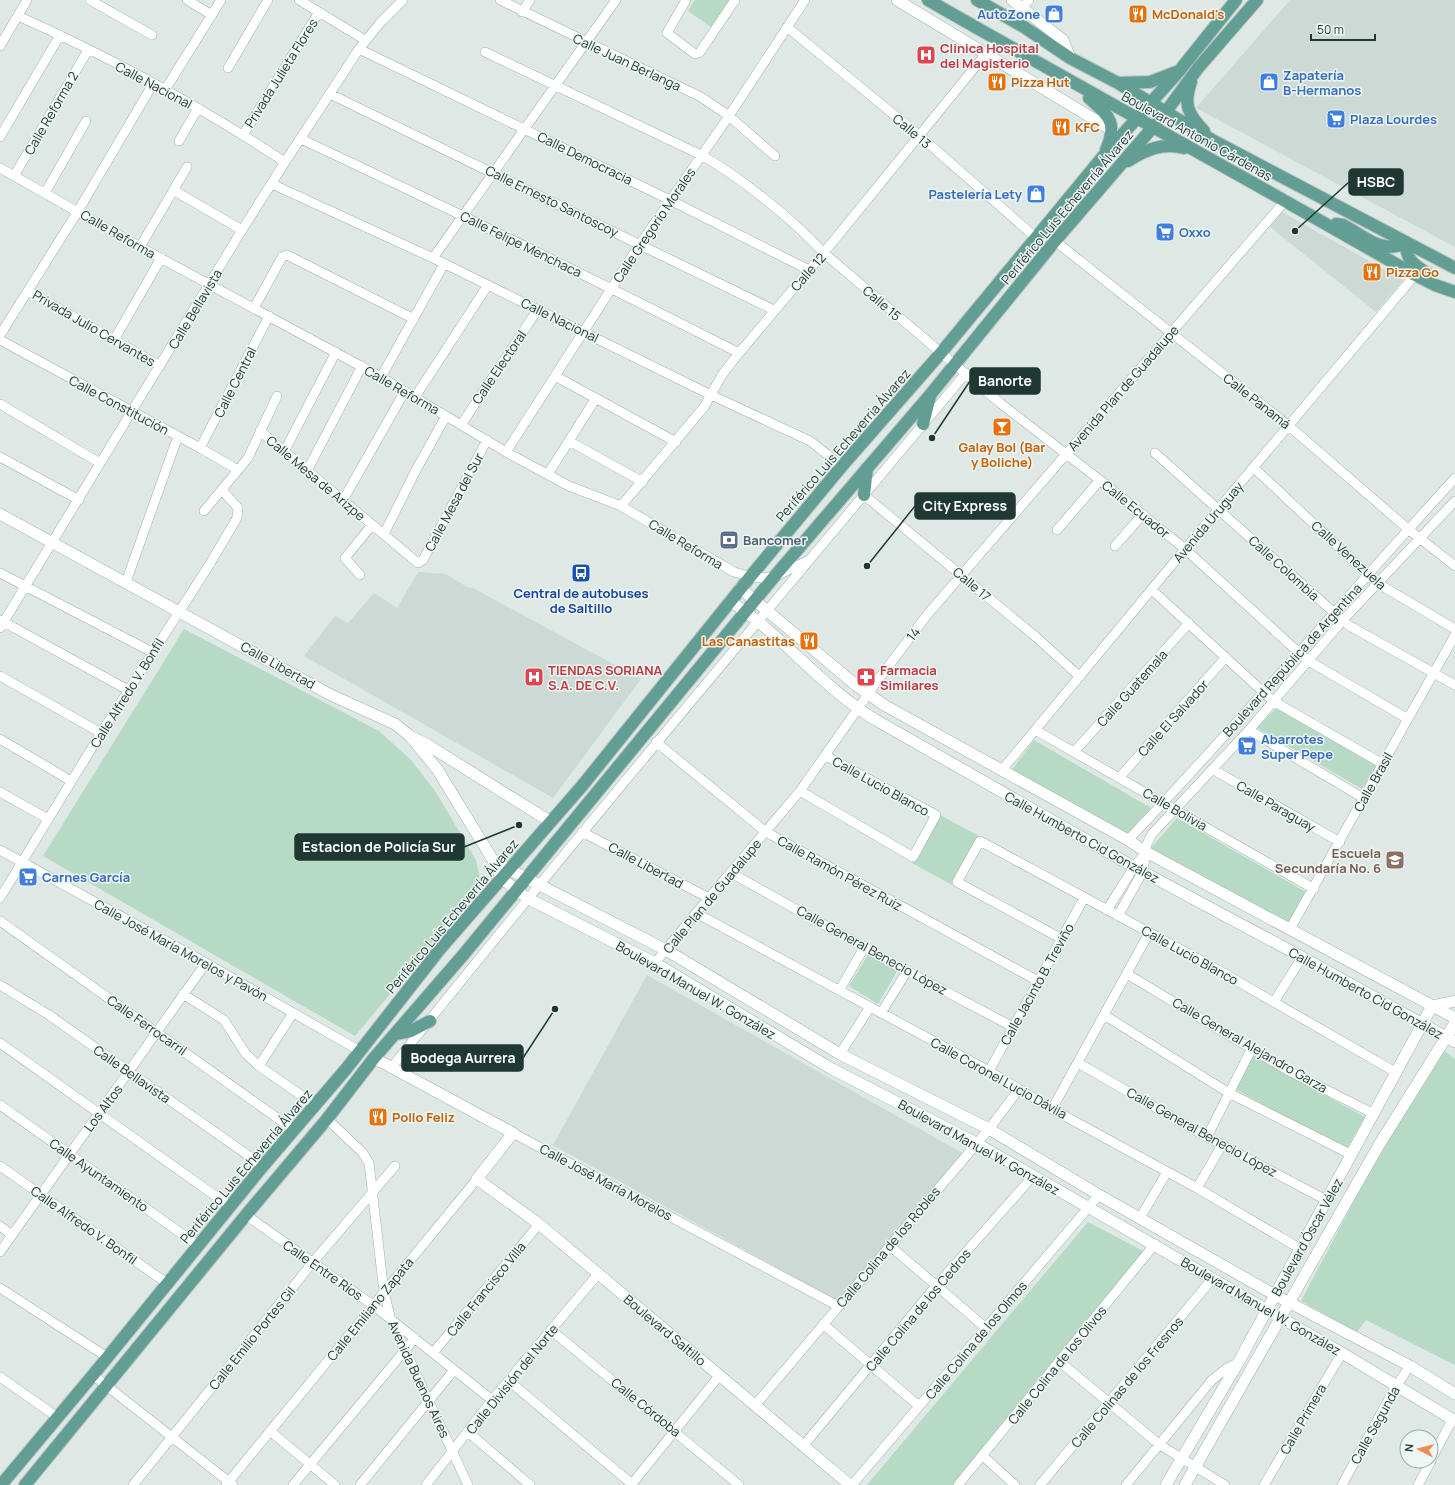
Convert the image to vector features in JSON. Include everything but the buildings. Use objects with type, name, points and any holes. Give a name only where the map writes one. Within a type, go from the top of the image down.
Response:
[{"type":"main road","name":"Boulevard Antonio Cárdenas","points":[[928,0],[1072,83],[1286,200],[1415,275],[1434,285],[1453,291]]},
{"type":"main road","name":"Boulevard Antonio Cárdenas","points":[[977,0],[1024,27],[1070,58],[1118,83],[1165,113],[1212,140],[1455,268]]},
{"type":"main road","name":"Periférico Luis Echeverría Álvarez","points":[[1,1485],[168,1284],[263,1166],[346,1069],[440,949],[509,868],[551,822],[740,588],[842,466],[940,354],[1105,154],[1138,119],[1180,70],[1236,0]]},
{"type":"main road","name":"Periférico Luis Echeverría Álvarez","points":[[26,1485],[246,1215],[327,1120],[374,1058],[516,891],[774,577],[930,394],[1055,241],[1165,113],[1198,68],[1257,0]]},
{"type":"main road","points":[[1198,68],[1189,88],[1187,104],[1190,114],[1212,140]]},
{"type":"main road","points":[[1118,83],[1150,82],[1161,79],[1180,70]]},
{"type":"main road","points":[[1072,83],[1106,113],[1111,121],[1112,130],[1105,154]]},
{"type":"main road","points":[[1116,169],[1141,152],[1155,147],[1168,146],[1196,151]]},
{"type":"main road","points":[[1238,174],[1248,159]]},
{"type":"main road","points":[[1324,222],[1343,225],[1386,248],[1394,248],[1406,242]]},
{"type":"main road","points":[[1406,242],[1405,250],[1412,263],[1442,282],[1453,291]]},
{"type":"main road","points":[[923,424],[930,394]]},
{"type":"main road","points":[[864,495],[867,468]]},
{"type":"main road","points":[[395,1034],[411,1031],[430,1021]]},
{"type":"main road","points":[[327,1120],[324,1116],[324,1109],[341,1085],[346,1069]]},
{"type":"street","points":[[90,0],[152,35]]},
{"type":"street","points":[[187,0],[212,15]]},
{"type":"street","points":[[165,90],[221,0]]},
{"type":"street","points":[[228,68],[268,0]]},
{"type":"street","points":[[299,0],[365,40]]},
{"type":"street","name":"Calle Bellavista","points":[[1,623],[25,587],[242,230],[358,49],[403,0]]},
{"type":"street","name":"Calle Juan Berlanga","points":[[500,0],[586,43],[687,90],[717,106],[775,156]]},
{"type":"street","points":[[522,12],[530,0]]},
{"type":"street","points":[[433,258],[616,0]]},
{"type":"street","points":[[686,0],[668,33],[695,54],[700,52],[735,0]]},
{"type":"street","name":"Calle Gregorio Morales","points":[[506,452],[640,244],[729,116],[805,0]]},
{"type":"street","points":[[896,0],[1112,130]]},
{"type":"street","points":[[1012,0],[1026,4],[1063,40],[1070,58]]},
{"type":"street","points":[[1,42],[18,16],[23,1]]},
{"type":"street","name":"Privada Julieta Flores","points":[[243,135],[319,12]]},
{"type":"street","name":"Calle Nacional","points":[[18,16],[60,35],[165,90],[198,108],[286,162]]},
{"type":"street","name":"Calle 13","points":[[787,27],[920,136],[1035,237]]},
{"type":"street","points":[[0,137],[60,35]]},
{"type":"street","name":"Calle 12","points":[[621,506],[643,482],[704,407],[722,375],[739,353],[824,253],[998,40]]},
{"type":"street","name":"Calle Democracia","points":[[358,49],[670,200],[809,270]]},
{"type":"street","name":"Calle Reforma 2","points":[[14,176],[88,50]]},
{"type":"street","name":"Calle 15","points":[[486,52],[701,155],[745,185],[802,231],[824,253],[940,354]]},
{"type":"street","points":[[0,335],[78,211],[153,84]]},
{"type":"street","name":"Calle Ernesto Santoscoy","points":[[330,94],[774,310]]},
{"type":"street","points":[[179,140],[198,108]]},
{"type":"street","points":[[45,193],[86,122]]},
{"type":"street","name":"Calle Felipe Menchaca","points":[[301,139],[463,215],[612,288],[739,353]]},
{"type":"street","points":[[140,247],[187,167]]},
{"type":"street","name":"Calle Reforma","points":[[0,168],[140,247],[362,366],[506,452],[569,486],[621,506],[734,572],[750,577],[774,577],[809,560]]},
{"type":"street","name":"Calle Nacional","points":[[272,184],[433,258],[810,442],[842,466]]},
{"type":"street","points":[[173,190],[242,230]]},
{"type":"street","name":"Avenida Plan de Guadalupe","points":[[961,575],[1286,200]]},
{"type":"street","name":"Calle Panamá","points":[[1055,241],[1289,426],[1408,529],[1455,566]]},
{"type":"street","points":[[254,308],[282,257],[287,255],[414,319]]},
{"type":"street","points":[[114,340],[161,258]]},
{"type":"street","points":[[381,377],[444,264]]},
{"type":"street","name":"Avenida Uruguay","points":[[1002,770],[1415,275]]},
{"type":"street","points":[[415,397],[488,285]]},
{"type":"street","name":"Privada Julio Cervantes","points":[[28,290],[160,366]]},
{"type":"street","name":"Calle Electoral","points":[[461,424],[538,309]]},
{"type":"street","name":"Calle Central","points":[[200,448],[269,316]]},
{"type":"street","name":"Calle Constitución","points":[[0,340],[238,470]]},
{"type":"street","points":[[285,450],[336,352]]},
{"type":"street","name":"Calle Ecuador","points":[[940,354],[966,373],[1000,403],[1100,480],[1185,549],[1307,660],[1408,719]]},
{"type":"street","points":[[308,470],[362,366]]},
{"type":"street","points":[[391,1068],[527,898],[656,742],[966,373]]},
{"type":"street","points":[[555,376],[676,442]]},
{"type":"street","points":[[344,500],[406,392]]},
{"type":"street","points":[[204,511],[254,448],[260,431],[277,396]]},
{"type":"street","points":[[548,474],[596,398]]},
{"type":"street","points":[[0,404],[100,463]]},
{"type":"street","points":[[384,534],[416,470],[446,416]]},
{"type":"street","name":"Calle Mesa de Arizpe","points":[[260,431],[285,450],[411,558],[420,562]]},
{"type":"street","points":[[126,582],[178,436]]},
{"type":"street","name":"Calle Mesa del Sur","points":[[420,562],[424,560],[487,440]]},
{"type":"street","points":[[569,441],[643,482]]},
{"type":"street","name":"Calle Colombia","points":[[1155,453],[1342,620],[1360,633],[1455,685]]},
{"type":"street","points":[[0,457],[78,500]]},
{"type":"street","name":"Calle Venezuela","points":[[1254,468],[1367,575],[1377,583],[1455,629]]},
{"type":"street","name":"Boulevard República de Argentina","points":[[1128,840],[1263,693],[1298,652],[1455,478]]},
{"type":"street","points":[[1057,530],[1100,480]]},
{"type":"street","name":"Calle Alfredo V. Bonfil","points":[[0,898],[23,863],[71,781],[128,690],[208,567],[238,515],[237,507],[222,490]]},
{"type":"street","name":"Calle 17","points":[[864,495],[1036,637],[1079,676]]},
{"type":"street","name":"Boulevard República de Argentina","points":[[1146,852],[1152,834],[1249,730],[1342,620],[1455,501]]},
{"type":"street","name":"Calle Libertad","points":[[0,514],[180,611],[331,695],[395,724],[410,736],[426,744],[551,822]]},
{"type":"street","points":[[1115,546],[1143,514]]},
{"type":"street","name":"Calle Mesa de Arizpe","points":[[360,576],[345,558],[372,524]]},
{"type":"street","points":[[0,573],[152,652]]},
{"type":"street","name":"14","points":[[868,695],[905,643],[961,575]]},
{"type":"street","name":"Calle Humberto Cid González","points":[[740,588],[868,695],[991,765],[1128,840],[1146,852],[1455,1018]]},
{"type":"street","points":[[1152,590],[1273,701],[1383,764]]},
{"type":"street","name":"Calle Humberto Cid González","points":[[730,601],[758,620],[859,710],[982,782],[1450,1040]]},
{"type":"street","points":[[1,623],[128,690]]},
{"type":"street","name":"Calle Guatemala","points":[[1074,752],[1189,623]]},
{"type":"street","name":"Calle Brasil","points":[[1290,929],[1314,889],[1363,798],[1455,635]]},
{"type":"street","name":"Calle El Salvador","points":[[1119,778],[1226,658]]},
{"type":"street","points":[[0,676],[101,733]]},
{"type":"street","name":"Calle Plan de Guadalupe","points":[[655,963],[800,791],[859,710],[868,695]]},
{"type":"street","name":"Calle Bolivia","points":[[1035,730],[1314,889]]},
{"type":"street","points":[[1249,730],[1363,798]]},
{"type":"street","points":[[410,736],[437,769],[496,864],[501,878]]},
{"type":"street","points":[[0,739],[71,781]]},
{"type":"street","name":"Calle Ramón Pérez Ruiz","points":[[656,742],[766,832],[1038,981]]},
{"type":"street","name":"Calle Lucio Blanco","points":[[800,791],[913,857],[936,815],[826,756]]},
{"type":"street","points":[[982,782],[991,765]]},
{"type":"street","name":"Calle Paraguay","points":[[1212,769],[1340,842]]},
{"type":"street","points":[[0,792],[48,820]]},
{"type":"street","name":"Calle Libertad","points":[[582,832],[709,898]]},
{"type":"street","name":"Calle Lucio Blanco","points":[[1062,939],[957,882],[980,841],[1274,1002],[1397,1073]]},
{"type":"street","name":"Calle José María Morelos y Pavón","points":[[0,850],[206,963],[360,1051]]},
{"type":"street","points":[[1118,916],[1146,852]]},
{"type":"street","name":"Boulevard Manuel W. González","points":[[496,864],[509,868],[537,886],[666,950],[840,1054],[989,1129],[1099,1195],[1289,1303],[1410,1366],[1455,1394]]},
{"type":"street","points":[[1107,910],[1138,869]]},
{"type":"street","name":"Calle General Benecio López","points":[[731,873],[865,946],[907,971],[1013,1027]]},
{"type":"street","name":"Boulevard Manuel W. González","points":[[501,878],[527,898],[655,963],[832,1069],[976,1143],[1088,1208],[1155,1244],[1342,1352],[1454,1421]]},
{"type":"street","name":"Calle Jacinto B. Treviño","points":[[989,1070],[1084,898]]},
{"type":"street","name":"Calle Coronel Lucio Dávila","points":[[696,913],[989,1070],[1052,1109],[1198,1188],[1299,1248]]},
{"type":"street","name":"Calle Ferrocarril","points":[[0,921],[294,1130]]},
{"type":"street","points":[[1052,1109],[1149,933]]},
{"type":"street","points":[[840,989],[865,946]]},
{"type":"street","points":[[1274,1002],[1299,962]]},
{"type":"street","name":"Los Altos","points":[[0,1252],[69,1154],[130,1072],[206,963]]},
{"type":"street","points":[[881,1013],[907,971]]},
{"type":"street","name":"Calle General Alejandro Garza","points":[[1127,974],[1287,1070],[1374,1114]]},
{"type":"street","name":"Calle Bellavista","points":[[0,985],[50,1015],[263,1166]]},
{"type":"street","points":[[184,994],[224,1020],[246,1054],[259,1066],[315,1105]]},
{"type":"street","points":[[1432,1006],[1455,1001]]},
{"type":"street","name":"Boulevard Óscar Vélez","points":[[1166,1485],[1238,1363],[1299,1248],[1352,1155],[1432,1006]]},
{"type":"street","points":[[840,1054],[870,1007]]},
{"type":"street","points":[[259,1066],[293,1013]]},
{"type":"street","points":[[1104,1015],[1229,1092],[1352,1155]]},
{"type":"street","name":"Boulevard Óscar Vélez","points":[[1185,1485],[1380,1144],[1450,1040],[1455,1023]]},
{"type":"street","points":[[0,1043],[231,1207]]},
{"type":"street","points":[[1208,1137],[1252,1048]]},
{"type":"street","name":"Calle José María Morelos","points":[[374,1058],[838,1306]]},
{"type":"street","name":"Calle General Benecio López","points":[[1078,1063],[1222,1145],[1326,1200]]},
{"type":"street","name":"Calle Colina de los Robles","points":[[756,1404],[989,1129],[1019,1089]]},
{"type":"street","name":"Calle Ayuntamiento","points":[[0,1105],[199,1246]]},
{"type":"street","name":"Avenida Buenos Aires","points":[[327,1120],[366,1157],[369,1163],[374,1192],[384,1292],[391,1320],[468,1485]]},
{"type":"street","name":"Calle Emiliano Zapata","points":[[229,1484],[270,1431],[477,1180],[513,1133]]},
{"type":"street","points":[[1363,1134],[1380,1144]]},
{"type":"street","points":[[1198,1188],[1222,1145]]},
{"type":"street","name":"Calle Alfredo V. Bonfil","points":[[0,1166],[168,1284]]},
{"type":"street","name":"Calle Emilio Portes Gil","points":[[133,1485],[312,1262],[395,1166]]},
{"type":"street","points":[[1140,1218],[1167,1172]]},
{"type":"street","name":"Calle Colina de los Cedros","points":[[804,1445],[936,1286],[1033,1176]]},
{"type":"street","name":"Boulevard Saltillo","points":[[477,1180],[539,1224],[851,1485]]},
{"type":"street","name":"Calle Colina de los Olmos","points":[[851,1485],[1099,1195]]},
{"type":"street","name":"Calle Entre Ríos","points":[[246,1215],[374,1306],[492,1400]]},
{"type":"street","name":"Calle Francisco Villa","points":[[433,1353],[539,1224]]},
{"type":"street","points":[[0,1226],[12,1235]]},
{"type":"street","name":"Calle Colina de los Olivos","points":[[958,1485],[1155,1244]]},
{"type":"street","points":[[890,1246],[986,1328]]},
{"type":"street","name":"Calle División del Norte","points":[[426,1485],[492,1400],[598,1273]]},
{"type":"street","name":"Calle Colinas de los Fresnos","points":[[1040,1485],[1213,1278]]},
{"type":"street","points":[[0,1288],[107,1357]]},
{"type":"street","points":[[823,1324],[870,1366],[920,1406]]},
{"type":"street","name":"Calle Córdoba","points":[[551,1330],[739,1485]]},
{"type":"street","points":[[293,1485],[415,1338]]},
{"type":"street","name":"Calle Primera","points":[[1264,1485],[1342,1352]]},
{"type":"street","points":[[1060,1362],[1109,1404],[1160,1444],[1181,1459],[1225,1485]]},
{"type":"street","points":[[1126,1485],[1212,1380],[1227,1368],[1238,1363]]},
{"type":"street","name":"Calle Segunda","points":[[1342,1485],[1396,1386],[1410,1366]]},
{"type":"street","points":[[360,1485],[454,1370]]},
{"type":"street","points":[[93,1375],[229,1484]]},
{"type":"street","points":[[509,1381],[632,1485],[674,1430],[719,1376]]},
{"type":"street","points":[[0,1377],[57,1417]]},
{"type":"street","points":[[1439,1447],[1454,1421]]},
{"type":"street","points":[[270,1431],[335,1485]]},
{"type":"street","points":[[468,1432],[530,1485]]},
{"type":"street","points":[[983,1456],[1015,1485]]},
{"type":"street","points":[[1418,1485],[1427,1469]]},
{"type":"shaded area","name":"Plaza Lourdes","points":[[1290,0],[1455,0],[1455,247],[1196,108]]},
{"type":"shaded area","points":[[1282,212],[1403,280],[1376,312],[1270,227]]},
{"type":"shaded area","points":[[418,572],[446,574],[467,587],[473,588],[641,679],[553,798],[304,656],[335,616],[348,623],[374,593],[397,608]]},
{"type":"shaded area","points":[[647,975],[966,1155],[838,1301],[553,1145]]},
{"type":"green space","points":[[695,0],[729,0],[711,27],[688,11]]},
{"type":"green space","points":[[184,629],[379,731],[411,760],[435,791],[476,860],[481,885],[355,1036],[43,856]]},
{"type":"green space","points":[[1276,708],[1376,766],[1362,789],[1257,728]]},
{"type":"green space","points":[[1034,740],[1151,808],[1128,833],[1011,771]]},
{"type":"green space","points":[[940,815],[979,836],[952,885],[912,863]]},
{"type":"green space","points":[[1177,818],[1306,892],[1288,924],[1151,848]]},
{"type":"green space","points":[[869,953],[899,968],[878,1004],[849,986]]},
{"type":"green space","points":[[1441,1048],[1455,1059],[1455,1365],[1366,1320],[1357,1332],[1301,1301],[1357,1195]]},
{"type":"green space","points":[[1253,1056],[1365,1117],[1346,1150],[1235,1089]]},
{"type":"green space","points":[[1088,1222],[1147,1253],[953,1485],[867,1485]]},
{"type":"place","name":"AutoZone","points":[[1054,14]]},
{"type":"place","name":"McDonald's","points":[[1138,14]]},
{"type":"place","name":"Clinica Hospital del Magisterio","points":[[926,55]]},
{"type":"place","name":"Pizza Hut","points":[[997,82]]},
{"type":"place","name":"Zapatería B-Hermanos","points":[[1269,82]]},
{"type":"place","name":"Plaza Lourdes","points":[[1336,119]]},
{"type":"place","name":"KFC","points":[[1061,127]]},
{"type":"place","name":"Pastelería Lety","points":[[1036,194]]},
{"type":"place","name":"HSBC","points":[[1295,231]]},
{"type":"place","name":"Oxxo","points":[[1165,232]]},
{"type":"place","name":"Pizza Go","points":[[1372,272]]},
{"type":"place","name":"Galay Bol (Bar y Boliche)","points":[[1002,427]]},
{"type":"place","name":"Banorte","points":[[932,438]]},
{"type":"place","name":"Bancomer","points":[[729,540]]},
{"type":"place","name":"City Express","points":[[867,566]]},
{"type":"place","name":"Central de autobuses de Saltillo","points":[[581,573]]},
{"type":"place","name":"Las Canastitas","points":[[809,641]]},
{"type":"place","name":"TIENDAS SORIANA S.A. DE C.V.","points":[[534,677]]},
{"type":"place","name":"Farmacia Similares","points":[[866,677]]},
{"type":"place","name":"Abarrotes Super Pepe","points":[[1247,746]]},
{"type":"place","name":"Estacion de Policía Sur","points":[[519,825]]},
{"type":"place","name":"Escuela Secundaría No. 6","points":[[1395,860]]},
{"type":"place","name":"Carnes García","points":[[28,877]]},
{"type":"place","name":"Bodega Aurrera","points":[[555,1009]]},
{"type":"place","name":"Pollo Feliz","points":[[378,1117]]}]
